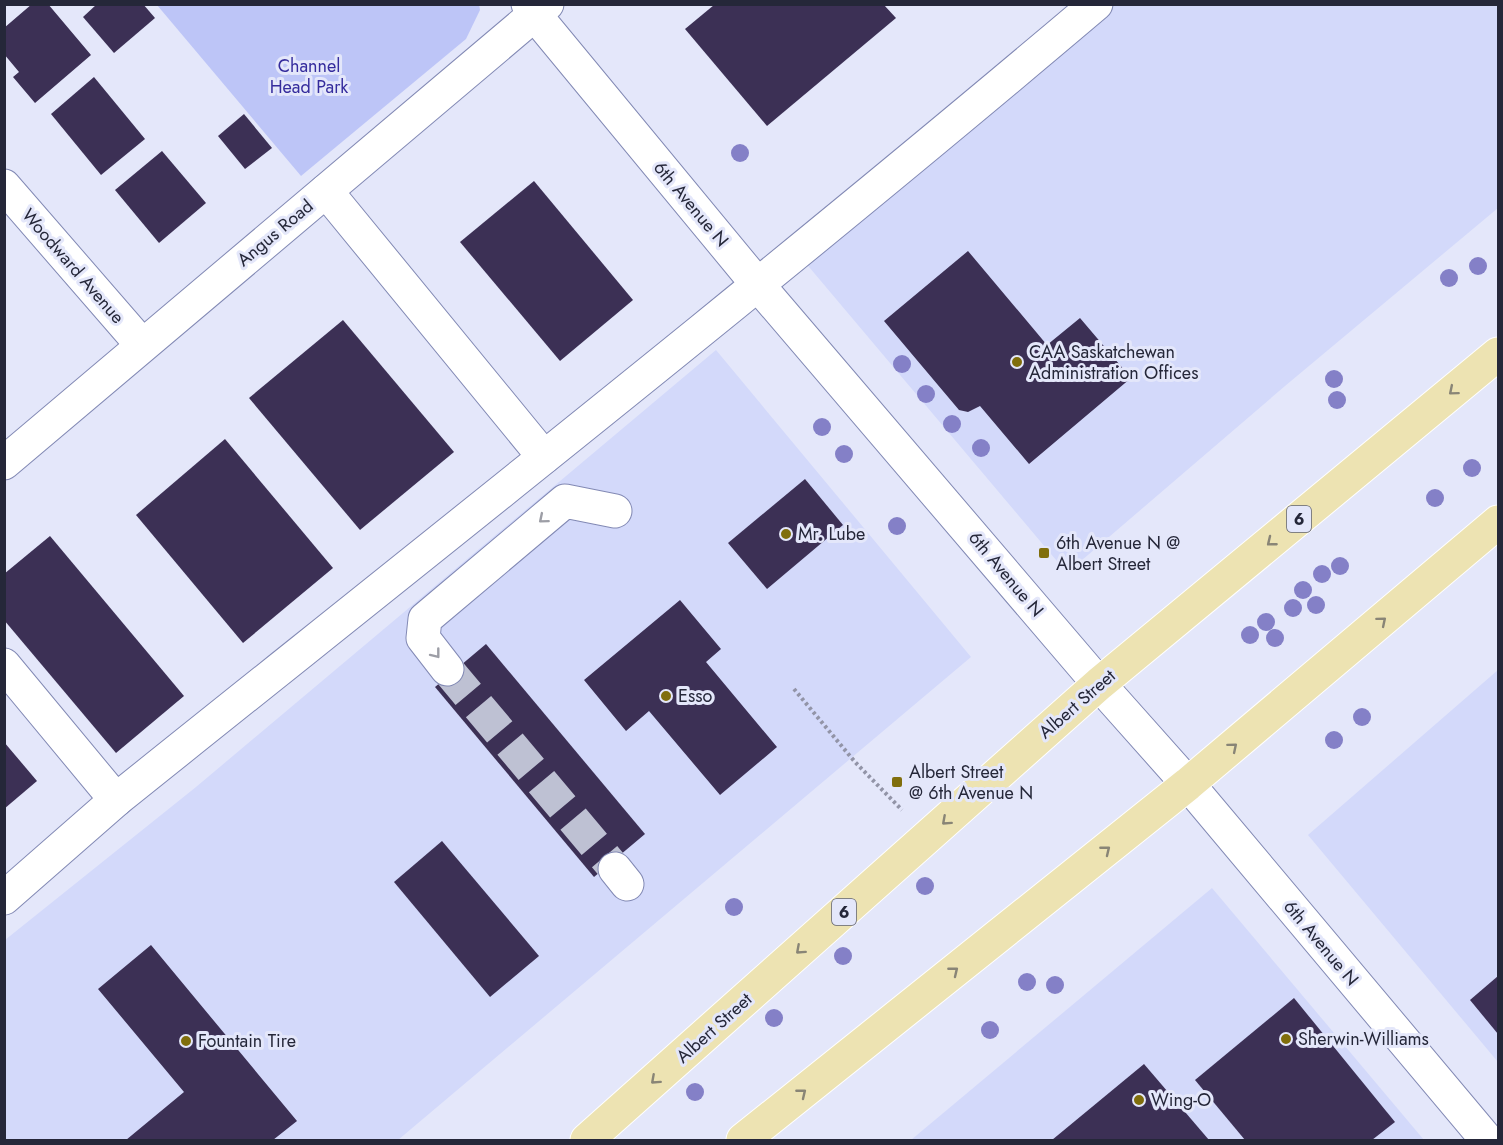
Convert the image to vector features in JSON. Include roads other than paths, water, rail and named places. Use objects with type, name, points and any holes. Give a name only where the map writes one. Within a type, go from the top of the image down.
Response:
[{"type":"main road","name":"Albert Street","points":[[586,1140],[1099,684],[1498,354]]},
{"type":"main road","points":[[743,1140],[1188,784],[1498,522]]},
{"type":"street","points":[[4,898],[116,800],[758,285],[991,94],[1096,4]]},
{"type":"street","name":"6th Avenue N","points":[[536,8],[758,285],[1099,684],[1188,784],[1487,1140]]},
{"type":"street","name":"Angus Road","points":[[4,463],[326,191],[536,8]]},
{"type":"street","name":"Woodward Avenue","points":[[4,186],[142,345]]},
{"type":"street","points":[[326,191],[544,457]]},
{"type":"street","points":[[447,669],[423,638],[425,620],[565,501],[615,512]]},
{"type":"street","points":[[4,665],[116,800]]},
{"type":"tunnel","points":[[447,669],[615,869]]},
{"type":"place","name":"CAA Saskatchewan Administration Offices","points":[[1017,362]]},
{"type":"place","name":"Mr. Lube","points":[[786,534]]},
{"type":"place","name":"6th Avenue N @ Albert Street","points":[[1044,553]]},
{"type":"place","name":"Esso","points":[[666,696]]},
{"type":"place","name":"Albert Street @ 6th Avenue N","points":[[897,782]]},
{"type":"place","name":"Sherwin-Williams","points":[[1286,1039]]},
{"type":"place","name":"Fountain Tire","points":[[186,1041]]},
{"type":"place","name":"Wing-O","points":[[1139,1100]]},
{"type":"park label","name":"Channel Head Park","points":[[309,76]]}]
